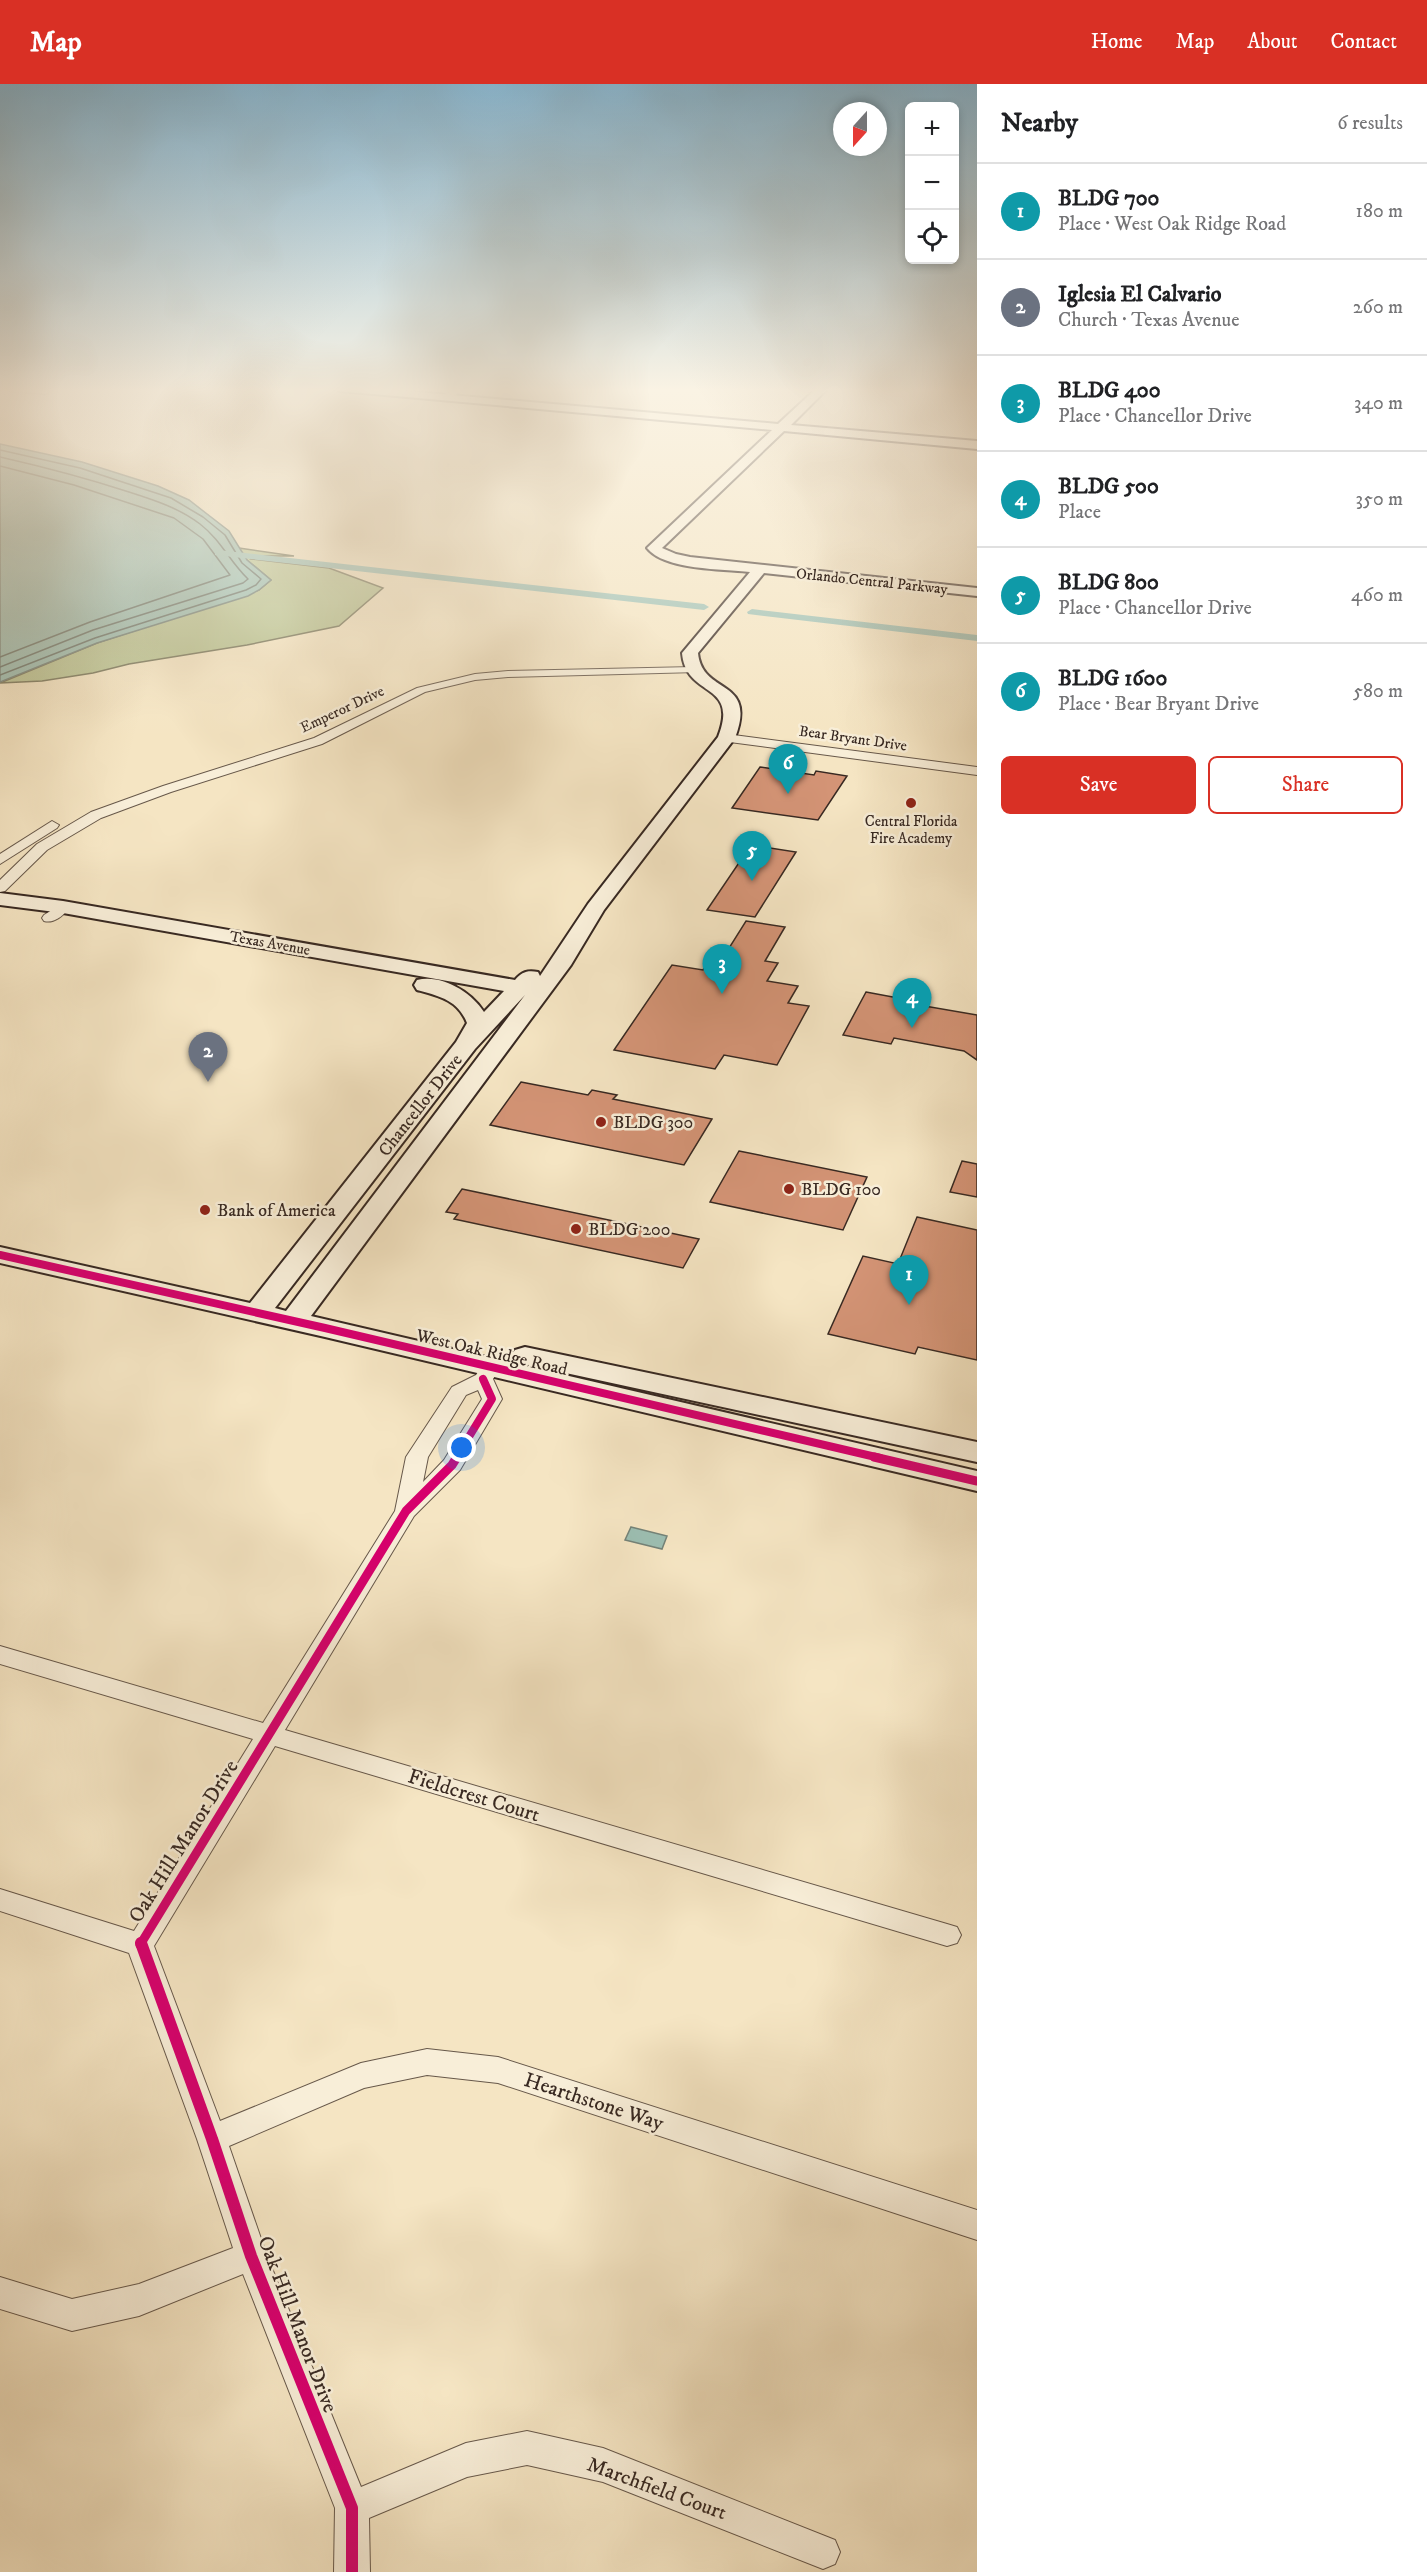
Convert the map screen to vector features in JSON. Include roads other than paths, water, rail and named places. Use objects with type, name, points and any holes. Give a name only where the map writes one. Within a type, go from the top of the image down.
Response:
[{"type":"street","name":"Orlando Central Parkway","points":[[699,504],[654,548],[660,554],[690,561],[977,592]]},
{"type":"street","points":[[691,666],[690,653],[697,642],[761,568]]},
{"type":"street","name":"Chancellor Drive","points":[[299,1312],[549,957],[595,908],[726,738],[734,723],[735,712],[730,702],[691,666]]},
{"type":"street","name":"Emperor Drive","points":[[0,860],[46,829],[110,799],[322,729],[419,683],[471,672],[502,669],[691,666]]},
{"type":"street","name":"Emperor Drive","points":[[0,888],[42,847],[96,815],[167,789],[318,741],[421,690],[475,677],[508,674],[691,666]]},
{"type":"street","name":"Bear Bryant Drive","points":[[726,738],[977,771]]},
{"type":"street","name":"Texas Avenue","points":[[0,899],[416,982],[525,994]]},
{"type":"street","name":"Chancellor Drive","points":[[263,1304],[467,1044],[563,960],[595,908]]},
{"type":"street","name":"Texas Avenue","points":[[0,911],[56,912],[437,973],[525,994]]},
{"type":"street","points":[[437,973],[503,973],[527,967],[549,957]]},
{"type":"street","points":[[416,982],[447,991],[467,1001],[478,1023],[467,1044]]},
{"type":"street","name":"West Oak Ridge Road","points":[[0,1235],[263,1304]]},
{"type":"street","name":"West Oak Ridge Road","points":[[0,1255],[525,1356],[977,1452]]},
{"type":"street","name":"West Oak Ridge Road","points":[[299,1312],[487,1373],[977,1481]]},
{"type":"street","points":[[487,1373],[518,1367],[699,1406],[720,1409],[747,1403]]},
{"type":"street","name":"Oak Hill Manor Drive","points":[[352,2572],[352,2508],[251,2256],[212,2139],[140,1944],[406,1511],[452,1466],[492,1399],[487,1373],[459,1391],[417,1457],[406,1511]]},
{"type":"street","name":"Fieldcrest Court","points":[[0,1655],[947,1935]]},
{"type":"street","points":[[0,1900],[140,1944]]},
{"type":"street","name":"Hearthstone Way","points":[[212,2139],[361,2076],[427,2062],[474,2067],[498,2070],[977,2225]]},
{"type":"street","points":[[0,2293],[72,2315],[139,2300],[251,2256]]},
{"type":"street","name":"Marchfield Court","points":[[352,2508],[466,2460],[527,2448],[603,2465],[823,2552]]},
{"type":"water","points":[[0,504],[194,504],[229,531],[247,560],[271,580],[248,596],[97,643],[0,682]]},
{"type":"water","points":[[631,1527],[667,1536],[662,1549],[625,1540]]},
{"type":"waterway","points":[[218,553],[704,607]]},
{"type":"waterway","points":[[752,612],[977,638]]},
{"type":"place","name":"BLDG 1600","points":[[788,794]]},
{"type":"place","name":"Central Florida Fire Academy","points":[[911,803]]},
{"type":"place","name":"BLDG 800","points":[[752,881]]},
{"type":"place","name":"BLDG 400","points":[[722,994]]},
{"type":"place","name":"BLDG 500","points":[[912,1028]]},
{"type":"place","name":"Iglesia El Calvario","points":[[208,1082]]},
{"type":"place","name":"BLDG 300","points":[[601,1122]]},
{"type":"place","name":"BLDG 100","points":[[789,1189]]},
{"type":"place","name":"Bank of America","points":[[205,1210]]},
{"type":"place","name":"BLDG 200","points":[[576,1229]]},
{"type":"place","name":"BLDG 700","points":[[909,1305]]}]
